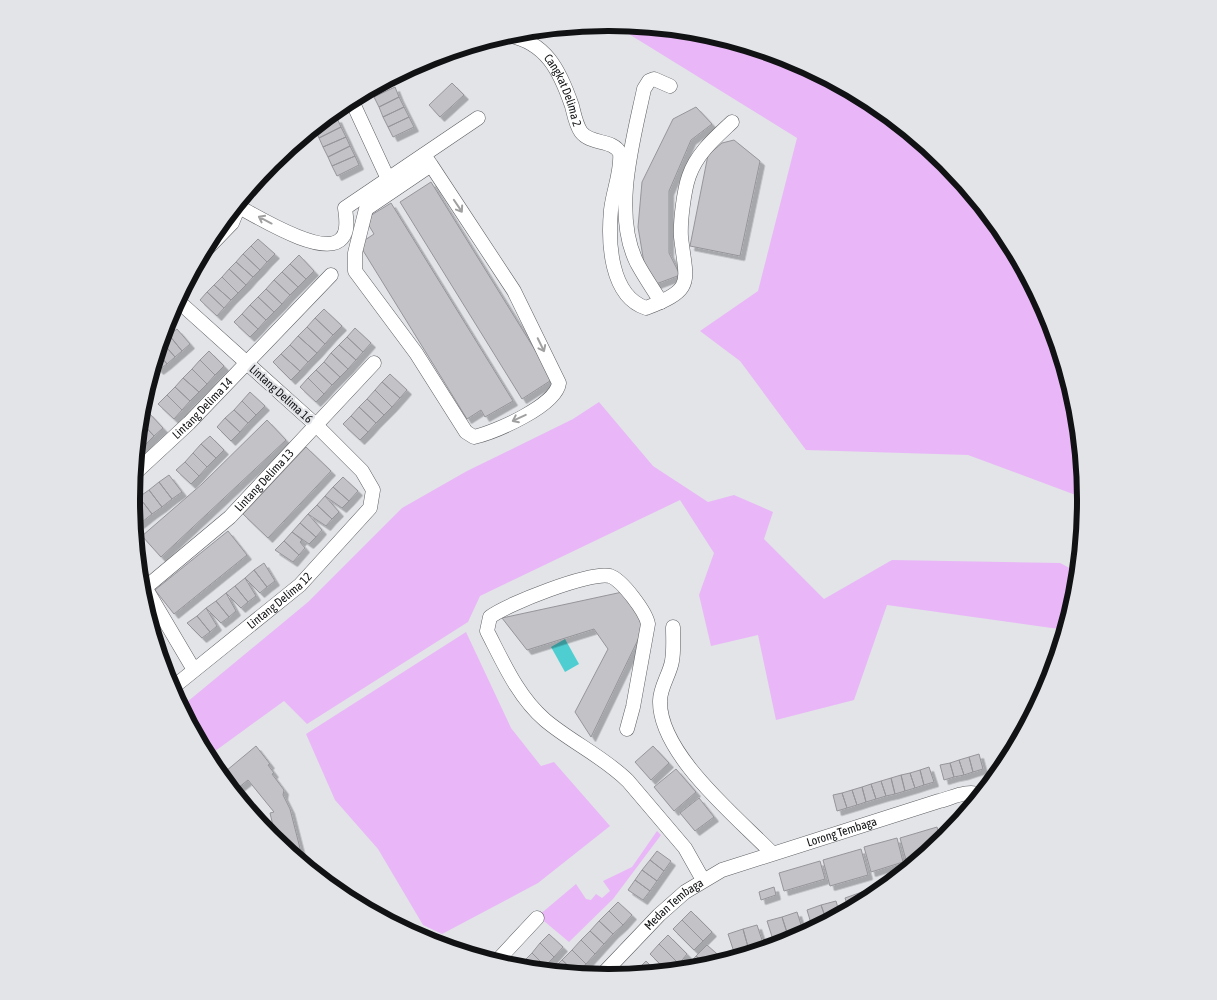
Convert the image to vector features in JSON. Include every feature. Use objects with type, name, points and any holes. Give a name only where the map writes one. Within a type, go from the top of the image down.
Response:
[{"type":"street","name":"Cangkat Delima 2","points":[[522,39],[547,54],[557,67],[566,87],[579,129],[592,141],[614,146],[618,149],[620,157],[611,209],[610,230],[616,274],[621,286],[638,305],[646,308],[661,302]]},
{"type":"street","points":[[670,86],[654,79],[649,81],[644,89],[629,161],[627,186],[628,234],[636,262],[661,302],[678,291],[687,275],[681,227],[689,176],[701,152],[732,122]]},
{"type":"street","points":[[354,106],[388,179]]},
{"type":"street","points":[[428,160],[514,291],[559,384],[558,390],[551,400],[524,416],[474,437],[466,432],[416,353],[359,279],[354,261],[366,209],[478,118]]},
{"type":"street","points":[[245,205],[290,234],[322,244],[337,242],[345,233],[346,208],[388,179],[428,160]]},
{"type":"street","points":[[224,232],[233,220]]},
{"type":"street","name":"Lintang Delima 14","points":[[141,467],[189,423],[331,275]]},
{"type":"street","name":"Lintang Delima 16","points":[[182,305],[317,426],[362,471],[370,481],[373,497]]},
{"type":"street","name":"Lintang Delima 13","points":[[147,579],[230,517],[374,363]]},
{"type":"street","name":"Lintang Delima 12","points":[[177,684],[300,585],[370,508],[373,497]]},
{"type":"street","name":"Medan Tembaga","points":[[607,969],[658,915],[703,880],[685,848],[628,781],[619,772],[559,731],[531,705],[520,691],[487,631],[490,617],[510,606],[588,577],[608,576],[618,580],[644,613],[648,624],[633,707],[626,729]]},
{"type":"street","points":[[150,597],[194,670]]},
{"type":"street","points":[[673,626],[672,661],[660,698],[661,717],[666,732],[702,784],[772,853]]},
{"type":"street","name":"Lorong Tembaga","points":[[703,880],[730,867],[772,853],[966,793],[974,792]]},
{"type":"street","points":[[501,956],[537,918]]},
{"type":"shaded area","points":[[625,32],[670,35],[700,40],[730,47],[788,67],[843,94],[869,110],[894,128],[940,169],[961,191],[998,240],[1029,293],[1042,321],[1061,379],[1068,409],[1073,439],[1077,494],[968,455],[806,450],[740,361],[700,331],[758,291],[797,138]]},
{"type":"shaded area","points":[[599,402],[653,466],[708,502],[734,495],[773,512],[764,539],[824,599],[892,560],[1060,563],[1072,569],[1059,629],[887,605],[854,700],[776,720],[758,635],[711,646],[699,595],[714,553],[680,500],[480,596],[468,622],[307,724],[284,701],[214,752],[186,703],[308,602],[402,508],[467,471],[573,419]]},
{"type":"shaded area","points":[[466,632],[511,728],[541,766],[554,762],[610,826],[538,883],[442,934],[423,925],[378,849],[335,800],[306,734]]},
{"type":"shaded area","points":[[657,831],[661,835],[613,899],[569,942],[538,916],[576,884],[586,899],[591,900],[596,894],[602,898],[610,891],[603,881],[632,867]]},
{"type":"water","points":[[565,639],[579,664],[565,672],[551,647]]},
{"type":"building","points":[[452,83],[464,95],[440,117],[429,105]]},
{"type":"building","points":[[395,87],[399,97],[379,107],[374,97]]},
{"type":"building","points":[[399,97],[404,107],[383,117],[379,107]]},
{"type":"building","points":[[404,107],[409,117],[388,127],[383,117]]},
{"type":"building","points":[[696,107],[712,124],[691,140],[669,191],[669,253],[680,275],[656,284],[644,263],[638,227],[642,182],[673,119]]},
{"type":"building","points":[[409,117],[414,127],[393,137],[388,127]]},
{"type":"building","points":[[337,118],[341,127],[319,138],[317,133]]},
{"type":"building","points":[[341,127],[346,137],[323,147],[319,138]]},
{"type":"building","points":[[346,137],[350,146],[328,157],[323,147]]},
{"type":"building","points":[[734,140],[760,161],[740,256],[690,246],[708,155],[722,143]]},
{"type":"building","points":[[350,146],[355,156],[332,166],[328,157]]},
{"type":"building","points":[[355,156],[359,165],[337,176],[332,166]]},
{"type":"building","points":[[431,182],[553,379],[522,399],[400,202]]},
{"type":"building","points":[[391,203],[513,401],[485,417],[481,410],[467,419],[359,244],[374,234],[365,219]]},
{"type":"building","points":[[258,239],[275,254],[267,262],[251,246]]},
{"type":"building","points":[[251,246],[267,262],[260,270],[243,254]]},
{"type":"building","points":[[243,254],[260,270],[253,277],[236,262]]},
{"type":"building","points":[[299,255],[314,271],[306,279],[290,264]]},
{"type":"building","points":[[236,262],[253,277],[246,285],[229,269]]},
{"type":"building","points":[[290,264],[306,279],[298,287],[282,272]]},
{"type":"building","points":[[229,269],[246,285],[238,293],[222,277]]},
{"type":"building","points":[[282,272],[298,287],[290,295],[274,280]]},
{"type":"building","points":[[222,277],[238,293],[231,300],[214,285]]},
{"type":"building","points":[[274,280],[290,295],[282,304],[266,289]]},
{"type":"building","points":[[214,285],[231,300],[224,308],[207,292]]},
{"type":"building","points":[[266,289],[282,304],[274,312],[258,297]]},
{"type":"building","points":[[207,292],[224,308],[217,316],[200,300]]},
{"type":"building","points":[[258,297],[274,312],[266,320],[250,305]]},
{"type":"building","points":[[250,305],[266,320],[258,329],[242,314]]},
{"type":"building","points":[[324,309],[342,326],[333,335],[315,318]]},
{"type":"building","points":[[242,314],[258,329],[250,337],[234,322]]},
{"type":"building","points":[[315,318],[333,335],[325,344],[307,327]]},
{"type":"building","points":[[307,327],[325,344],[317,353],[298,336]]},
{"type":"building","points":[[355,328],[371,343],[363,352],[347,337]]},
{"type":"building","points":[[177,329],[190,344],[182,351],[170,336]]},
{"type":"building","points":[[170,336],[182,351],[175,357],[166,346]]},
{"type":"building","points":[[298,336],[317,353],[308,362],[290,345]]},
{"type":"building","points":[[347,337],[363,352],[356,360],[339,345]]},
{"type":"building","points":[[290,345],[308,362],[300,371],[281,354]]},
{"type":"building","points":[[339,345],[356,360],[348,369],[331,353]]},
{"type":"building","points":[[166,346],[175,357],[167,364],[162,358]]},
{"type":"building","points":[[209,351],[224,366],[215,375],[200,360]]},
{"type":"building","points":[[331,353],[348,369],[340,377],[324,362]]},
{"type":"building","points":[[281,354],[300,371],[291,380],[273,362]]},
{"type":"building","points":[[162,358],[167,364],[159,370]]},
{"type":"building","points":[[200,360],[215,375],[207,384],[192,369]]},
{"type":"building","points":[[324,362],[340,377],[332,385],[316,370]]},
{"type":"building","points":[[192,369],[207,384],[199,392],[183,378]]},
{"type":"building","points":[[316,370],[332,385],[324,394],[308,378]]},
{"type":"building","points":[[390,374],[407,390],[400,398],[382,382]]},
{"type":"building","points":[[183,378],[199,392],[190,401],[175,387]]},
{"type":"building","points":[[308,378],[324,394],[316,402],[300,387]]},
{"type":"building","points":[[382,382],[400,398],[392,407],[375,390]]},
{"type":"building","points":[[175,387],[190,401],[182,410],[167,395]]},
{"type":"building","points":[[375,390],[392,407],[384,415],[367,399]]},
{"type":"building","points":[[250,392],[265,406],[256,415],[242,401]]},
{"type":"building","points":[[167,395],[182,410],[174,419],[158,404]]},
{"type":"building","points":[[367,399],[384,415],[376,423],[359,407]]},
{"type":"building","points":[[242,401],[256,415],[248,423],[234,410]]},
{"type":"building","points":[[359,407],[376,423],[368,432],[351,416]]},
{"type":"building","points":[[234,410],[248,423],[240,432],[225,418]]},
{"type":"building","points":[[148,412],[163,428],[154,436],[146,427]]},
{"type":"building","points":[[351,416],[368,432],[360,440],[343,424]]},
{"type":"building","points":[[225,418],[240,432],[231,441],[217,427]]},
{"type":"building","points":[[267,420],[286,440],[161,557],[142,536],[202,484]]},
{"type":"building","points":[[146,427],[154,436],[145,445],[144,444]]},
{"type":"building","points":[[210,436],[224,450],[216,458],[201,444]]},
{"type":"building","points":[[201,444],[216,458],[207,467],[193,453]]},
{"type":"building","points":[[306,447],[331,471],[268,538],[243,514]]},
{"type":"building","points":[[193,453],[207,467],[199,476],[185,462]]},
{"type":"building","points":[[185,462],[199,476],[191,484],[176,470]]},
{"type":"building","points":[[169,475],[182,492],[172,499],[159,482]]},
{"type":"building","points":[[343,477],[358,491],[349,501],[333,487]]},
{"type":"building","points":[[159,482],[172,499],[162,507],[149,490]]},
{"type":"building","points":[[333,487],[349,501],[342,508],[325,496]]},
{"type":"building","points":[[149,490],[162,507],[152,514],[140,496]]},
{"type":"building","points":[[325,496],[339,512],[332,519],[317,505]]},
{"type":"building","points":[[140,498],[152,514],[142,522],[141,520]]},
{"type":"building","points":[[317,505],[332,519],[326,526],[308,514]]},
{"type":"building","points":[[308,514],[322,530],[316,537],[300,523]]},
{"type":"building","points":[[300,523],[316,537],[309,544],[292,532]]},
{"type":"building","points":[[228,531],[247,555],[174,614],[155,590]]},
{"type":"building","points":[[292,532],[302,540],[300,542],[305,548],[299,555],[284,541]]},
{"type":"building","points":[[284,541],[299,555],[293,562],[275,550]]},
{"type":"building","points":[[264,563],[275,581],[267,587],[254,570]]},
{"type":"building","points":[[254,570],[267,587],[260,593],[245,578]]},
{"type":"building","points":[[245,578],[256,596],[248,602],[235,586]]},
{"type":"building","points":[[235,586],[248,602],[241,608],[226,593]]},
{"type":"building","points":[[627,591],[647,621],[591,737],[575,712],[608,649],[594,629],[527,650],[502,618]]},
{"type":"building","points":[[226,593],[236,611],[229,617],[216,601]]},
{"type":"building","points":[[216,601],[229,617],[221,623],[206,608]]},
{"type":"building","points":[[206,608],[217,626],[210,632],[197,616]]},
{"type":"building","points":[[197,616],[210,632],[202,638],[187,623]]},
{"type":"building","points":[[256,746],[270,764],[268,765],[274,773],[272,774],[284,790],[283,795],[290,809],[301,854],[273,827],[270,813],[274,812],[248,780],[239,787],[227,771]]},
{"type":"building","points":[[653,746],[669,763],[651,780],[635,762]]},
{"type":"building","points":[[979,754],[983,769],[973,772],[969,757]]},
{"type":"building","points":[[969,757],[973,772],[964,775],[959,760]]},
{"type":"building","points":[[959,760],[964,775],[954,777],[950,763]]},
{"type":"building","points":[[950,763],[954,777],[944,780],[940,765]]},
{"type":"building","points":[[929,767],[934,782],[924,785],[920,770]]},
{"type":"building","points":[[676,769],[696,792],[674,811],[654,787]]},
{"type":"building","points":[[920,770],[924,785],[915,788],[910,773]]},
{"type":"building","points":[[910,773],[915,788],[905,791],[901,775]]},
{"type":"building","points":[[901,775],[905,791],[895,794],[891,778]]},
{"type":"building","points":[[891,778],[895,794],[886,796],[881,781]]},
{"type":"building","points":[[881,781],[886,796],[876,799],[871,784]]},
{"type":"building","points":[[871,784],[876,799],[866,802],[862,787]]},
{"type":"building","points":[[862,787],[866,802],[857,805],[852,790]]},
{"type":"building","points":[[852,790],[857,805],[847,808],[842,793]]},
{"type":"building","points":[[842,793],[847,808],[837,811],[833,795]]},
{"type":"building","points":[[699,798],[714,817],[695,831],[680,813]]},
{"type":"building","points":[[937,827],[938,832],[918,852],[906,860],[900,838]]},
{"type":"building","points":[[897,838],[903,862],[871,872],[864,847]]},
{"type":"building","points":[[861,849],[868,875],[830,886],[823,860]]},
{"type":"building","points":[[657,851],[671,861],[664,871],[650,860]]},
{"type":"building","points":[[650,860],[664,871],[657,881],[642,870]]},
{"type":"building","points":[[820,861],[825,879],[784,891],[779,873]]},
{"type":"building","points":[[642,870],[657,881],[650,891],[635,880]]},
{"type":"building","points":[[635,880],[650,891],[643,900],[628,890]]},
{"type":"building","points":[[774,887],[776,895],[761,900],[759,892]]},
{"type":"building","points":[[870,889],[860,896],[859,893]]},
{"type":"building","points":[[859,893],[860,896],[847,904],[845,898]]},
{"type":"building","points":[[836,901],[838,909],[825,915],[821,905]]},
{"type":"building","points":[[618,902],[632,915],[623,925],[609,911]]},
{"type":"building","points":[[821,905],[825,915],[811,922],[807,910]]},
{"type":"building","points":[[609,911],[623,925],[613,934],[599,921]]},
{"type":"building","points":[[691,911],[712,932],[703,941],[682,920]]},
{"type":"building","points":[[797,912],[802,927],[787,933],[782,917]]},
{"type":"building","points":[[782,917],[787,933],[773,939],[767,921]]},
{"type":"building","points":[[682,920],[703,941],[694,950],[673,929]]},
{"type":"building","points":[[599,921],[613,934],[604,944],[590,931]]},
{"type":"building","points":[[757,925],[763,943],[748,947],[743,929]]},
{"type":"building","points":[[743,929],[748,947],[734,952],[728,934]]},
{"type":"building","points":[[590,931],[604,944],[595,954],[581,940]]},
{"type":"building","points":[[549,934],[563,947],[554,957],[540,943]]},
{"type":"building","points":[[668,935],[687,954],[679,964],[659,944]]},
{"type":"building","points":[[581,940],[595,954],[586,964],[572,950]]},
{"type":"building","points":[[540,943],[554,957],[546,965],[543,964],[532,953]]},
{"type":"building","points":[[659,944],[679,964],[662,966],[650,954]]},
{"type":"building","points":[[707,945],[719,956],[701,960],[696,956]]},
{"type":"building","points":[[572,950],[586,964],[581,968],[570,967],[562,960]]},
{"type":"building","points":[[532,953],[543,964],[524,961]]},
{"type":"building","points":[[696,956],[701,960],[700,960],[691,962]]},
{"type":"building","points":[[562,960],[570,967],[556,966]]},
{"type":"building","points":[[646,961],[652,967],[639,968]]}]
